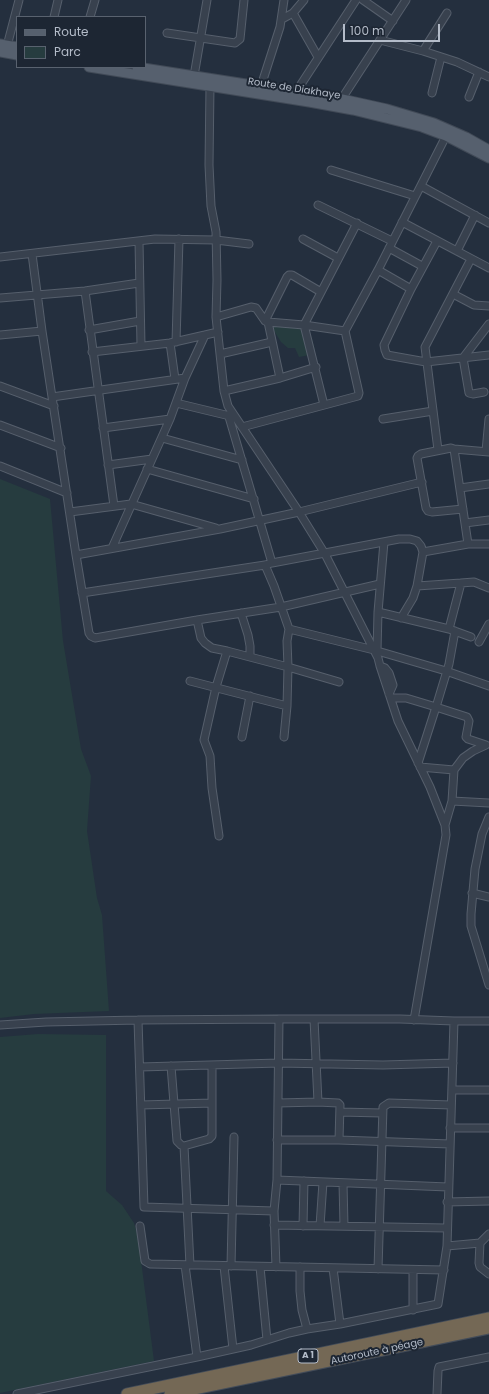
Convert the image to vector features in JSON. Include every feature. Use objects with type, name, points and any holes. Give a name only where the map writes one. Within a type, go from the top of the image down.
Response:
[{"type":"highway","name":"A 1","points":[[127,1394],[489,1318]]},
{"type":"highway","name":"Autoroute à péage","points":[[170,1394],[489,1328]]},
{"type":"main road","points":[[2,47],[16,47]]},
{"type":"main road","points":[[2,47],[16,54]]},
{"type":"main road","name":"Route de Diakhaye","points":[[95,68],[210,86],[339,103],[408,115],[434,123],[466,137],[489,150]]},
{"type":"main road","name":"Route de Diakhaye","points":[[143,68],[296,92],[339,103],[422,127],[446,136],[489,158]]},
{"type":"street","points":[[2,47],[19,0]]},
{"type":"street","points":[[54,16],[58,0]]},
{"type":"street","points":[[90,16],[95,0]]},
{"type":"street","points":[[194,76],[207,0]]},
{"type":"street","points":[[167,33],[235,43],[240,39],[244,0]]},
{"type":"street","points":[[261,86],[280,27],[284,0]]},
{"type":"street","points":[[282,19],[293,13],[304,0]]},
{"type":"street","points":[[296,92],[356,0]]},
{"type":"street","points":[[363,0],[393,21]]},
{"type":"street","points":[[339,103],[406,0]]},
{"type":"street","points":[[293,13],[318,57]]},
{"type":"street","points":[[423,51],[447,13]]},
{"type":"street","points":[[380,40],[441,57],[489,77]]},
{"type":"street","points":[[432,93],[441,57]]},
{"type":"street","points":[[469,97],[479,72]]},
{"type":"street","points":[[210,86],[209,165],[211,206],[216,240],[216,317],[224,391],[233,417],[242,460],[260,520],[274,586],[289,629],[287,641],[287,706],[284,737]]},
{"type":"street","points":[[242,427],[358,396],[359,393],[345,331],[378,270],[446,136]]},
{"type":"street","points":[[331,170],[415,196]]},
{"type":"street","points":[[421,186],[489,223]]},
{"type":"street","points":[[318,205],[392,241]]},
{"type":"street","points":[[457,251],[475,215]]},
{"type":"street","points":[[402,222],[489,268]]},
{"type":"street","points":[[324,405],[316,367],[304,325],[357,224]]},
{"type":"street","points":[[0,257],[155,239],[216,240],[249,244]]},
{"type":"street","points":[[175,379],[173,342],[179,239]]},
{"type":"street","points":[[303,239],[338,258]]},
{"type":"street","points":[[139,241],[141,346]]},
{"type":"street","points":[[437,241],[422,266],[384,345],[387,355],[426,362],[489,355]]},
{"type":"street","points":[[389,248],[422,266]]},
{"type":"street","points":[[32,254],[42,331],[61,448],[76,555],[89,632],[91,636],[95,638],[281,607],[380,584]]},
{"type":"street","points":[[438,450],[425,347],[471,259]]},
{"type":"street","points":[[378,270],[411,289]]},
{"type":"street","points":[[267,321],[289,275],[292,275],[321,292]]},
{"type":"street","points":[[0,298],[85,291],[139,283]]},
{"type":"street","points":[[85,291],[97,390],[114,506]]},
{"type":"street","points":[[453,294],[474,305],[489,306]]},
{"type":"street","points":[[216,317],[251,307],[256,308],[267,321],[280,378]]},
{"type":"street","points":[[89,330],[140,321]]},
{"type":"street","points":[[267,321],[345,331]]},
{"type":"street","points":[[484,392],[473,394],[469,393],[464,358],[489,324]]},
{"type":"street","points":[[0,335],[42,331]]},
{"type":"street","points":[[92,352],[173,342],[218,332]]},
{"type":"street","points":[[112,548],[162,438],[185,378],[205,335]]},
{"type":"street","points":[[220,354],[272,342]]},
{"type":"street","points":[[224,391],[280,378],[316,367]]},
{"type":"street","points":[[52,397],[185,378]]},
{"type":"street","points":[[0,386],[54,406]]},
{"type":"street","points":[[176,403],[233,417],[242,427],[299,512],[325,554],[343,592],[375,651],[380,666],[385,668],[392,680],[390,696],[398,721],[430,787],[445,825],[446,835],[414,1020]]},
{"type":"street","points":[[383,419],[433,411]]},
{"type":"street","points":[[463,509],[432,512],[428,511],[417,458],[421,454],[451,448],[487,452],[489,418]]},
{"type":"street","points":[[103,428],[170,419]]},
{"type":"street","points":[[0,425],[61,448]]},
{"type":"street","points":[[162,438],[242,460]]},
{"type":"street","points":[[454,449],[468,544]]},
{"type":"street","points":[[108,465],[152,459]]},
{"type":"street","points":[[0,466],[67,493]]},
{"type":"street","points":[[147,469],[254,499]]},
{"type":"street","points":[[76,555],[220,529],[299,512],[422,482]]},
{"type":"street","points":[[460,488],[489,484]]},
{"type":"street","points":[[70,512],[131,504],[220,529]]},
{"type":"street","points":[[465,523],[489,520]]},
{"type":"street","points":[[82,593],[269,564],[399,539],[410,539],[417,542],[421,546],[423,552],[417,586],[413,598],[401,618]]},
{"type":"street","points":[[375,651],[384,542]]},
{"type":"street","points":[[423,552],[468,544],[489,544]]},
{"type":"street","points":[[417,586],[474,582],[489,588]]},
{"type":"street","points":[[419,765],[446,671],[461,583]]},
{"type":"street","points":[[378,612],[452,630],[472,637]]},
{"type":"street","points":[[241,613],[248,635],[250,656]]},
{"type":"street","points":[[197,620],[201,638],[212,648],[250,656],[339,682]]},
{"type":"street","points":[[479,642],[488,628]]},
{"type":"street","points":[[289,629],[446,671],[489,686]]},
{"type":"street","points":[[219,836],[212,788],[210,756],[204,740],[216,687],[227,651]]},
{"type":"street","points":[[190,681],[287,706]]},
{"type":"street","points":[[242,737],[250,696]]},
{"type":"street","points":[[390,696],[406,698],[467,717],[469,721],[466,737],[487,745]]},
{"type":"street","points":[[445,825],[452,801],[454,770],[463,758],[473,751],[487,745]]},
{"type":"street","points":[[419,765],[454,770]]},
{"type":"street","points":[[452,801],[489,803]]},
{"type":"street","points":[[489,817],[482,834],[475,869],[472,893],[471,926],[489,985]]},
{"type":"street","points":[[472,893],[489,897]]},
{"type":"street","points":[[276,1267],[274,1211],[277,1180],[279,1019]]},
{"type":"street","points":[[314,1019],[318,1102]]},
{"type":"street","points":[[0,1025],[46,1022],[138,1020],[314,1019],[489,1021]]},
{"type":"street","points":[[138,1020],[144,1207],[274,1211]]},
{"type":"street","points":[[17,1394],[233,1349],[307,1329],[340,1324],[438,1304],[444,1270],[446,1246],[454,1021]]},
{"type":"street","points":[[140,1067],[279,1063],[383,1065],[453,1063]]},
{"type":"street","points":[[171,1066],[177,1141],[181,1146],[184,1146],[209,1139],[212,1136],[212,1065]]},
{"type":"street","points":[[452,1090],[489,1090]]},
{"type":"street","points":[[141,1104],[212,1103]]},
{"type":"street","points":[[278,1103],[338,1103],[340,1105],[339,1140]]},
{"type":"street","points":[[378,1269],[383,1107],[389,1103],[451,1105]]},
{"type":"street","points":[[340,1112],[382,1113]]},
{"type":"street","points":[[450,1128],[489,1128]]},
{"type":"street","points":[[233,1349],[228,1266],[232,1210],[234,1137]]},
{"type":"street","points":[[277,1140],[339,1140],[450,1144]]},
{"type":"street","points":[[184,1146],[188,1209],[187,1265],[197,1357]]},
{"type":"street","points":[[277,1180],[448,1187]]},
{"type":"street","points":[[303,1226],[304,1181]]},
{"type":"street","points":[[320,1226],[322,1182]]},
{"type":"street","points":[[343,1183],[344,1226]]},
{"type":"street","points":[[447,1202],[489,1201]]},
{"type":"street","points":[[274,1225],[446,1228]]},
{"type":"street","points":[[140,1226],[145,1261],[147,1263],[444,1270]]},
{"type":"street","points":[[446,1246],[480,1243],[489,1234]]},
{"type":"street","points":[[480,1243],[480,1267],[489,1274]]},
{"type":"street","points":[[260,1266],[267,1340]]},
{"type":"street","points":[[300,1267],[302,1310],[307,1329]]},
{"type":"street","points":[[333,1268],[340,1324]]},
{"type":"street","points":[[413,1270],[413,1310]]},
{"type":"street","points":[[438,1394],[439,1367],[489,1357]]},
{"type":"green space","points":[[278,321],[298,323],[300,329],[312,339],[315,350],[310,355],[299,357],[295,348],[288,348],[281,342],[273,329]]},
{"type":"green space","points":[[0,479],[50,499],[63,641],[81,749],[91,776],[87,831],[97,898],[102,915],[109,1011],[34,1014],[0,1018]]},
{"type":"green space","points":[[38,1034],[106,1035],[106,1191],[122,1205],[134,1223],[138,1237],[154,1361],[0,1393],[0,1037]]}]
